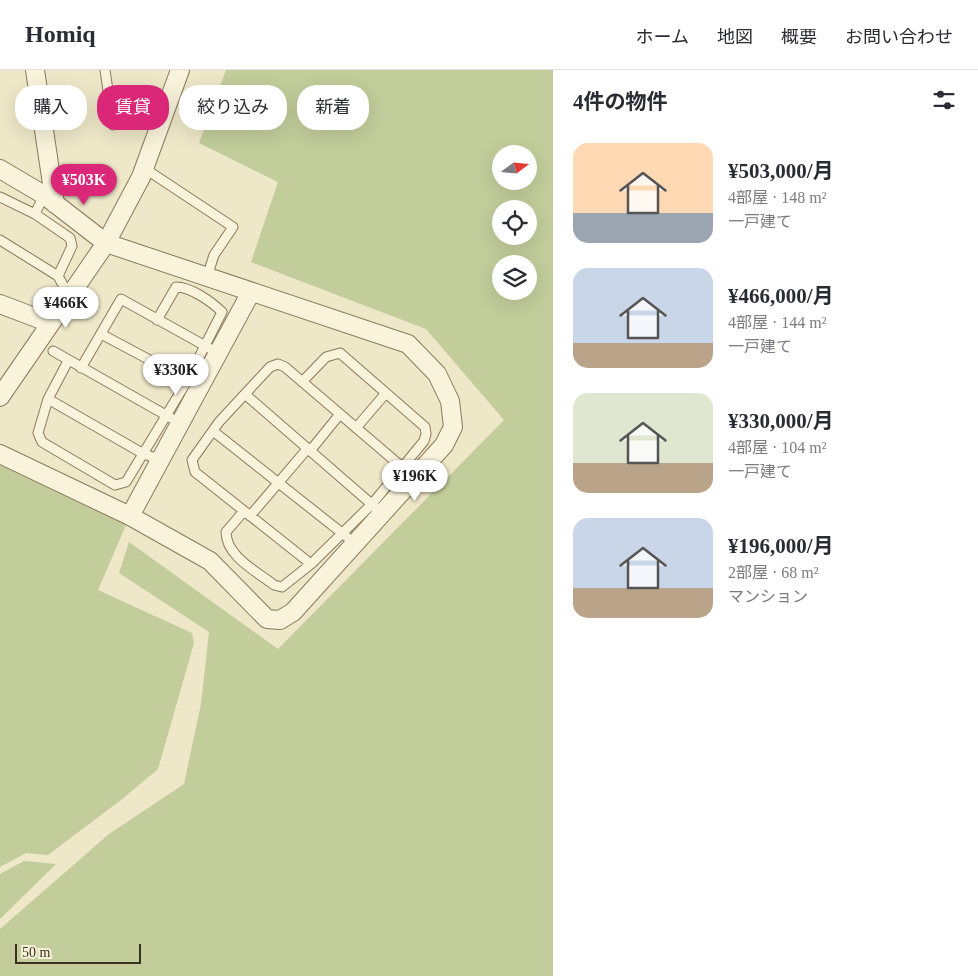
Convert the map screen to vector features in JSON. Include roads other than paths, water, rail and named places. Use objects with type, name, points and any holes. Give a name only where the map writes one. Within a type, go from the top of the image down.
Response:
[{"type":"street","points":[[35,70],[49,200]]},
{"type":"street","points":[[0,396],[106,243],[144,168],[180,70]]},
{"type":"street","points":[[0,169],[49,200],[106,243],[408,344],[437,374],[450,401],[452,427],[444,445],[377,509],[349,539],[293,612],[280,620],[267,619],[210,561],[130,516],[0,454]]},
{"type":"street","points":[[130,516],[160,460],[173,419],[212,350],[251,292]]},
{"type":"street","points":[[0,304],[50,323]]},
{"type":"lane","points":[[105,70],[108,85]]},
{"type":"lane","points":[[144,168],[233,227],[214,255],[207,277]]},
{"type":"lane","points":[[0,197],[35,214],[70,238],[72,246],[58,276]]},
{"type":"lane","points":[[35,214],[49,200]]},
{"type":"lane","points":[[0,240],[58,276],[69,296]]},
{"type":"lane","points":[[81,368],[120,299],[212,350],[222,312],[216,305],[183,287],[176,287],[158,320]]},
{"type":"lane","points":[[101,334],[194,383]]},
{"type":"lane","points":[[53,351],[173,419],[142,453],[126,482],[115,485],[42,442],[38,433],[48,399],[68,361]]},
{"type":"lane","points":[[246,395],[377,509],[402,467],[424,441],[425,427],[340,353],[326,357],[302,382]]},
{"type":"lane","points":[[311,564],[195,472],[192,460],[213,431],[270,367],[278,364],[285,367],[402,467]]},
{"type":"lane","points":[[356,428],[386,393]]},
{"type":"lane","points":[[48,399],[142,453],[160,460]]},
{"type":"lane","points":[[213,431],[278,484],[349,539],[311,564],[282,587],[274,585],[230,550],[226,540],[226,532],[278,484],[340,414]]}]
